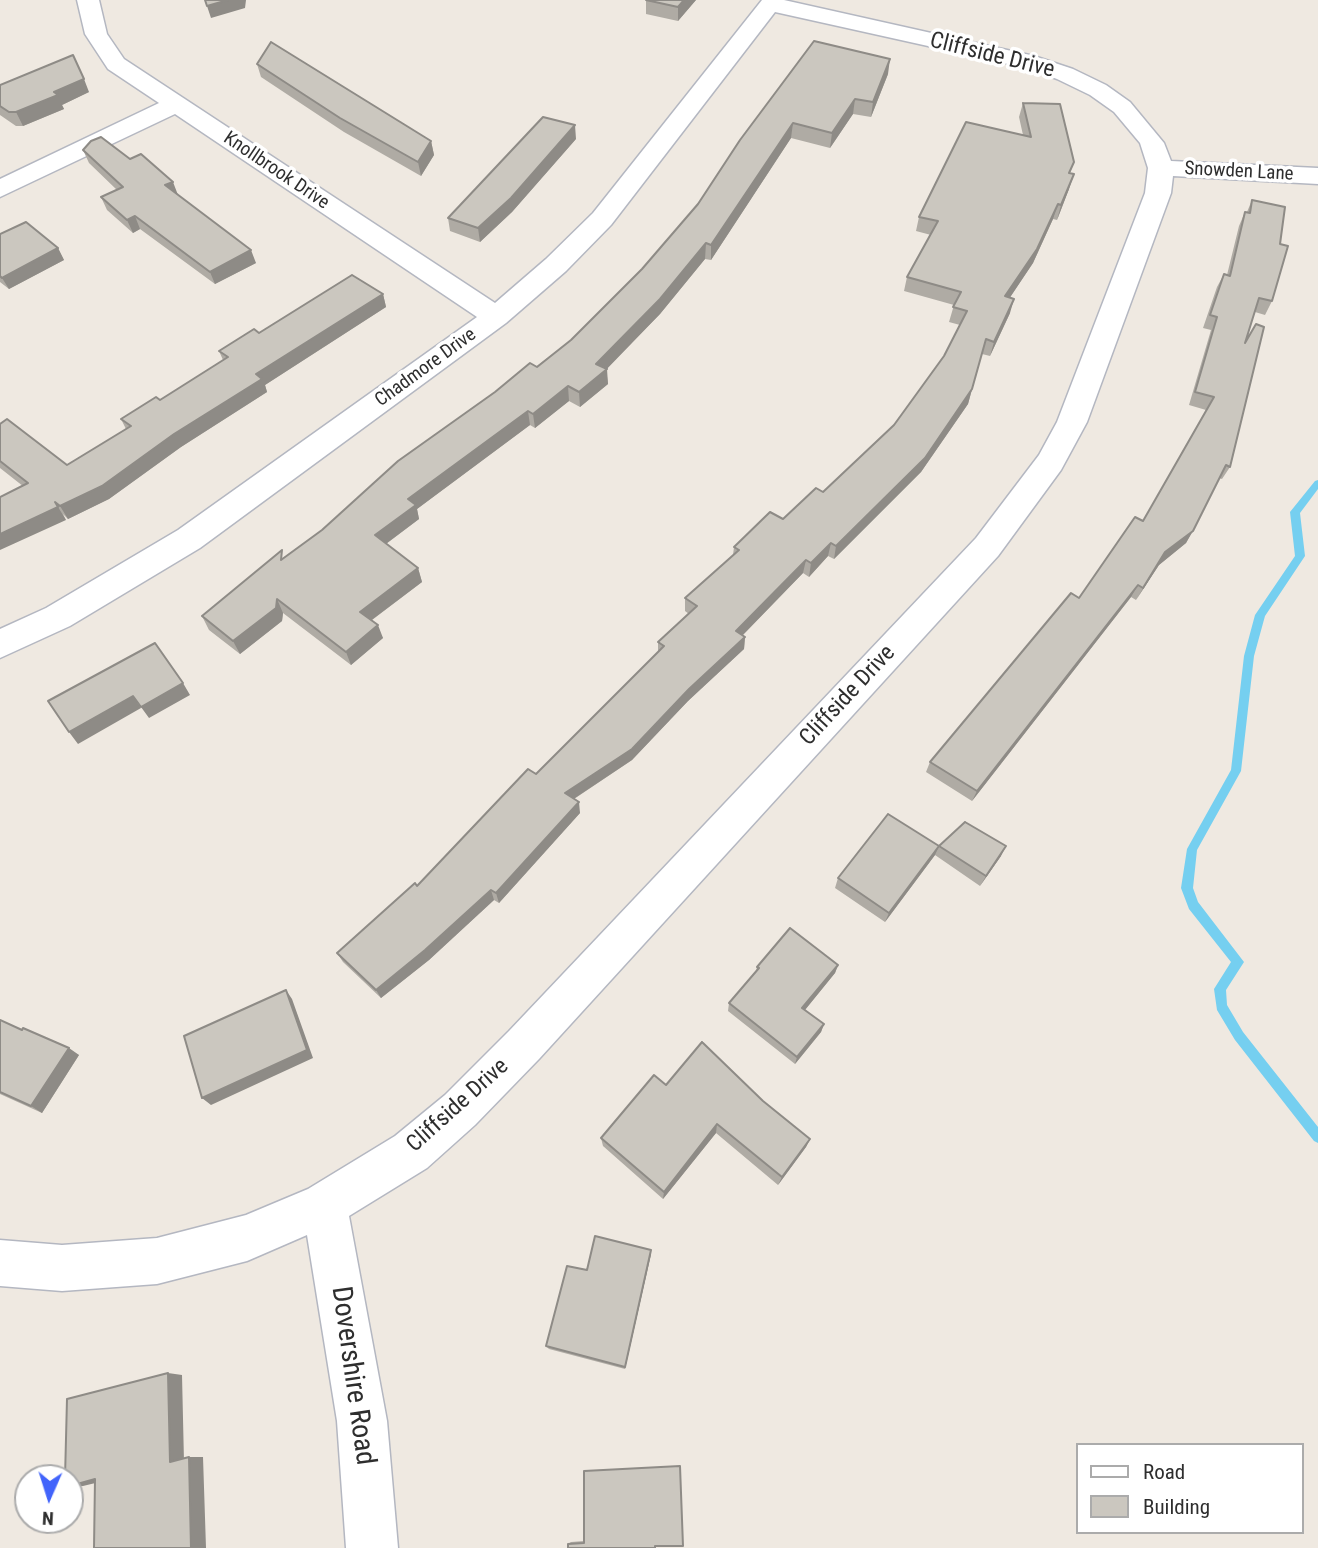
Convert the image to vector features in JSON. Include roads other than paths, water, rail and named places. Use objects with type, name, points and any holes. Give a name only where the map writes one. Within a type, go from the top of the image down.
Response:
[{"type":"street","name":"Knollbrook Drive","points":[[88,0],[96,34],[116,64],[496,317]]},
{"type":"street","name":"Cliffside Drive","points":[[0,1263],[62,1268],[157,1261],[247,1238],[324,1205],[411,1152],[460,1110],[1006,524],[1050,462],[1072,422],[1158,193],[1162,179],[1161,167],[1152,143],[1136,121],[1098,90],[1065,74],[1034,63],[771,2]]},
{"type":"street","name":"Chadmore Drive","points":[[0,644],[69,611],[189,538],[496,317],[556,265],[602,219],[771,2]]},
{"type":"street","points":[[0,189],[175,105]]},
{"type":"street","name":"Snowden Lane","points":[[1161,167],[1318,176]]},
{"type":"street","name":"Dovershire Road","points":[[324,1205],[362,1420],[372,1548]]},
{"type":"waterway","points":[[1318,483],[1295,512],[1300,556],[1260,615],[1249,656],[1236,771],[1192,849],[1187,888],[1193,905],[1238,962],[1220,989],[1221,1006],[1239,1036],[1318,1137]]}]
